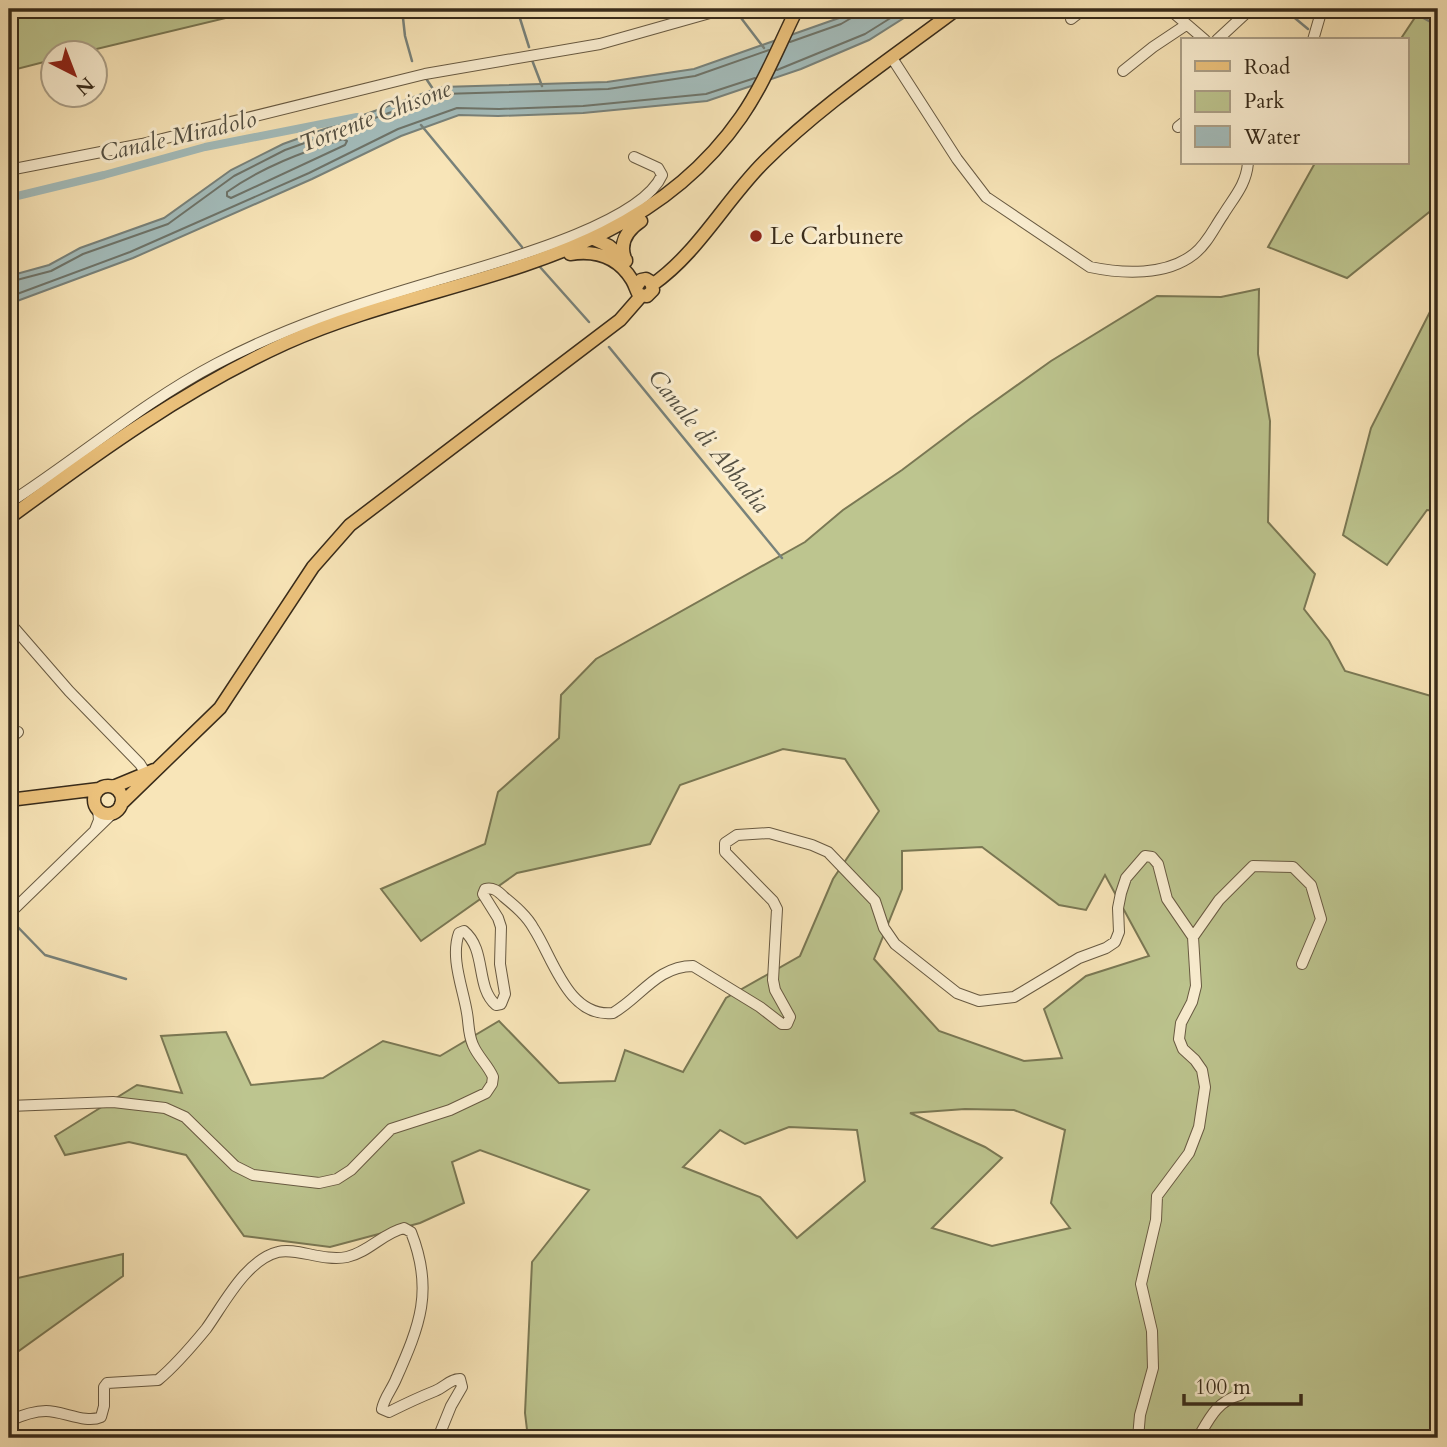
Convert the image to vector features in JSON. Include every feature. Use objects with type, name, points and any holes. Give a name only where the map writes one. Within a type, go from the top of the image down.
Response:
[{"type":"main road","points":[[9,518],[114,441],[164,408],[235,368],[328,326],[542,259],[594,239],[643,212],[673,189],[725,137],[741,117],[797,9]]},
{"type":"main road","points":[[67,794],[105,813],[117,808],[220,708],[313,567],[350,525],[620,320],[643,287],[683,260],[744,183],[777,149],[957,9]]},
{"type":"main road","points":[[626,261],[622,248],[629,230],[696,177],[718,153],[725,137]]},
{"type":"main road","points":[[594,239],[609,246],[626,261],[643,287]]},
{"type":"main road","points":[[542,259],[575,253],[603,256],[620,265],[643,287]]},
{"type":"main road","points":[[9,800],[113,787],[161,767]]},
{"type":"main road","points":[[113,787],[121,796],[117,808]]},
{"type":"main road","points":[[97,807],[94,796],[99,789]]},
{"type":"street","points":[[9,170],[142,144],[425,74],[600,44],[724,9]]},
{"type":"street","points":[[1071,19],[1084,9]]},
{"type":"street","points":[[1169,9],[1202,38]]},
{"type":"street","points":[[1314,38],[1322,9]]},
{"type":"street","points":[[1219,38],[1244,15]]},
{"type":"street","points":[[1123,71],[1186,25]]},
{"type":"street","points":[[892,58],[979,191],[1090,267],[1106,270],[1155,270],[1174,266],[1194,254],[1207,240],[1240,191],[1248,164]]},
{"type":"street","points":[[9,503],[128,417],[215,364],[276,335],[370,300],[511,258],[581,233],[620,213],[649,194],[662,175],[658,168],[634,157]]},
{"type":"street","points":[[9,622],[69,691],[140,764],[146,774]]},
{"type":"street","points":[[95,831],[99,820],[97,807]]},
{"type":"street","points":[[9,914],[117,808]]},
{"type":"street","points":[[9,1106],[113,1102],[165,1108],[186,1118],[235,1166],[253,1175],[319,1183],[337,1179],[351,1170],[391,1129],[479,1098],[490,1088],[493,1077],[476,1051],[469,1031],[458,971],[457,939],[459,933],[464,931],[468,934],[479,956],[489,998],[496,1005],[500,1004],[505,994],[500,964],[501,927],[495,911],[483,894],[485,889],[490,887],[512,903],[533,927],[570,993],[589,1008],[613,1013],[650,982],[684,966],[693,965],[782,1024],[787,1024],[790,1017],[775,990],[773,980],[777,909],[773,901],[726,852],[724,843],[737,835],[769,833],[828,852],[876,901],[884,928],[895,944],[957,993],[968,999],[991,1001],[1014,997],[1079,958],[1115,942],[1119,932],[1118,908],[1126,878],[1145,856],[1152,857],[1158,864],[1167,899],[1194,937],[1196,986],[1192,1002],[1181,1023],[1179,1039],[1183,1049],[1202,1070],[1205,1094],[1199,1127],[1189,1153],[1157,1196],[1156,1220],[1140,1284],[1152,1331],[1153,1368],[1140,1415],[1138,1438]]},
{"type":"street","points":[[1194,937],[1219,900],[1253,866],[1293,867],[1311,885],[1321,919],[1302,964]]},
{"type":"street","points":[[9,1421],[45,1411],[90,1419],[101,1417],[104,1387],[107,1383],[158,1380],[205,1330],[233,1288],[266,1258],[277,1252],[288,1251],[343,1258],[363,1251],[384,1236],[404,1228],[411,1232],[418,1252],[424,1288],[423,1308],[382,1409],[390,1412],[439,1389],[451,1380],[460,1379],[462,1387],[438,1438]]},
{"type":"street","points":[[1198,1438],[1213,1412],[1227,1398],[1240,1395]]},
{"type":"green space","points":[[9,9],[298,9],[259,10],[108,46],[108,38],[38,38],[38,64],[9,71]]},
{"type":"green space","points":[[1420,10],[1438,15],[1438,205],[1347,278],[1268,247],[1314,164],[1408,164],[1408,38],[1401,38]]},
{"type":"green space","points":[[1259,289],[1258,354],[1270,421],[1268,522],[1315,574],[1304,609],[1329,641],[1345,671],[1438,698],[1438,1438],[528,1438],[525,1413],[532,1262],[589,1190],[480,1150],[452,1162],[464,1203],[420,1223],[330,1247],[244,1236],[186,1155],[129,1142],[65,1155],[55,1136],[137,1085],[182,1093],[161,1036],[226,1032],[251,1085],[323,1078],[383,1041],[440,1056],[499,1021],[559,1083],[615,1081],[625,1050],[683,1072],[726,998],[800,956],[833,879],[879,811],[845,759],[783,749],[680,785],[650,844],[517,873],[421,941],[381,889],[485,844],[498,792],[559,738],[561,695],[596,659],[805,542],[843,510],[1051,361],[1157,296],[1221,297]],"holes":[[[982,847],[1059,905],[1086,910],[1105,875],[1149,956],[1086,976],[1044,1009],[1062,1058],[1024,1061],[939,1031],[874,959],[902,889],[902,851]],[[965,1109],[1014,1110],[1065,1130],[1051,1203],[1070,1228],[992,1246],[932,1228],[1002,1158],[985,1147],[910,1113]],[[789,1127],[857,1130],[865,1181],[797,1238],[760,1197],[683,1167],[720,1130],[745,1144]]]},
{"type":"green space","points":[[1438,296],[1438,511],[1427,510],[1387,565],[1343,535],[1371,428]]},
{"type":"green space","points":[[123,1254],[123,1276],[9,1358],[9,1280]]},
{"type":"water","name":"Torrente Chisone","points":[[853,9],[918,9],[869,40],[801,69],[707,101],[583,113],[459,115],[401,136],[312,179],[133,258],[9,304],[9,276],[49,265],[80,248],[164,218],[231,170],[283,144],[441,87],[607,82],[694,69],[839,18]]},
{"type":"waterway","points":[[402,9],[405,36],[412,61]]},
{"type":"waterway","points":[[517,9],[529,47]]},
{"type":"waterway","name":"Canale di Abbadia","points":[[1284,9],[1308,29]]},
{"type":"waterway","points":[[1407,9],[1438,26]]},
{"type":"waterway","points":[[738,14],[764,48]]},
{"type":"waterway","points":[[532,60],[542,86]]},
{"type":"waterway","name":"Torrente Chisone","points":[[425,77],[435,92]]},
{"type":"waterway","name":"Canale Miradolo","points":[[9,198],[205,147],[357,117]]},
{"type":"waterway","name":"Canale di Abbadia","points":[[421,125],[522,247]]},
{"type":"waterway","name":"Canale di Abbadia","points":[[540,267],[589,322]]},
{"type":"waterway","name":"Canale di Abbadia","points":[[609,347],[782,558]]},
{"type":"waterway","name":"Canale di Abbadia","points":[[11,920],[45,955],[126,979]]},
{"type":"place","name":"Le Carbunere","points":[[756,236]]}]
